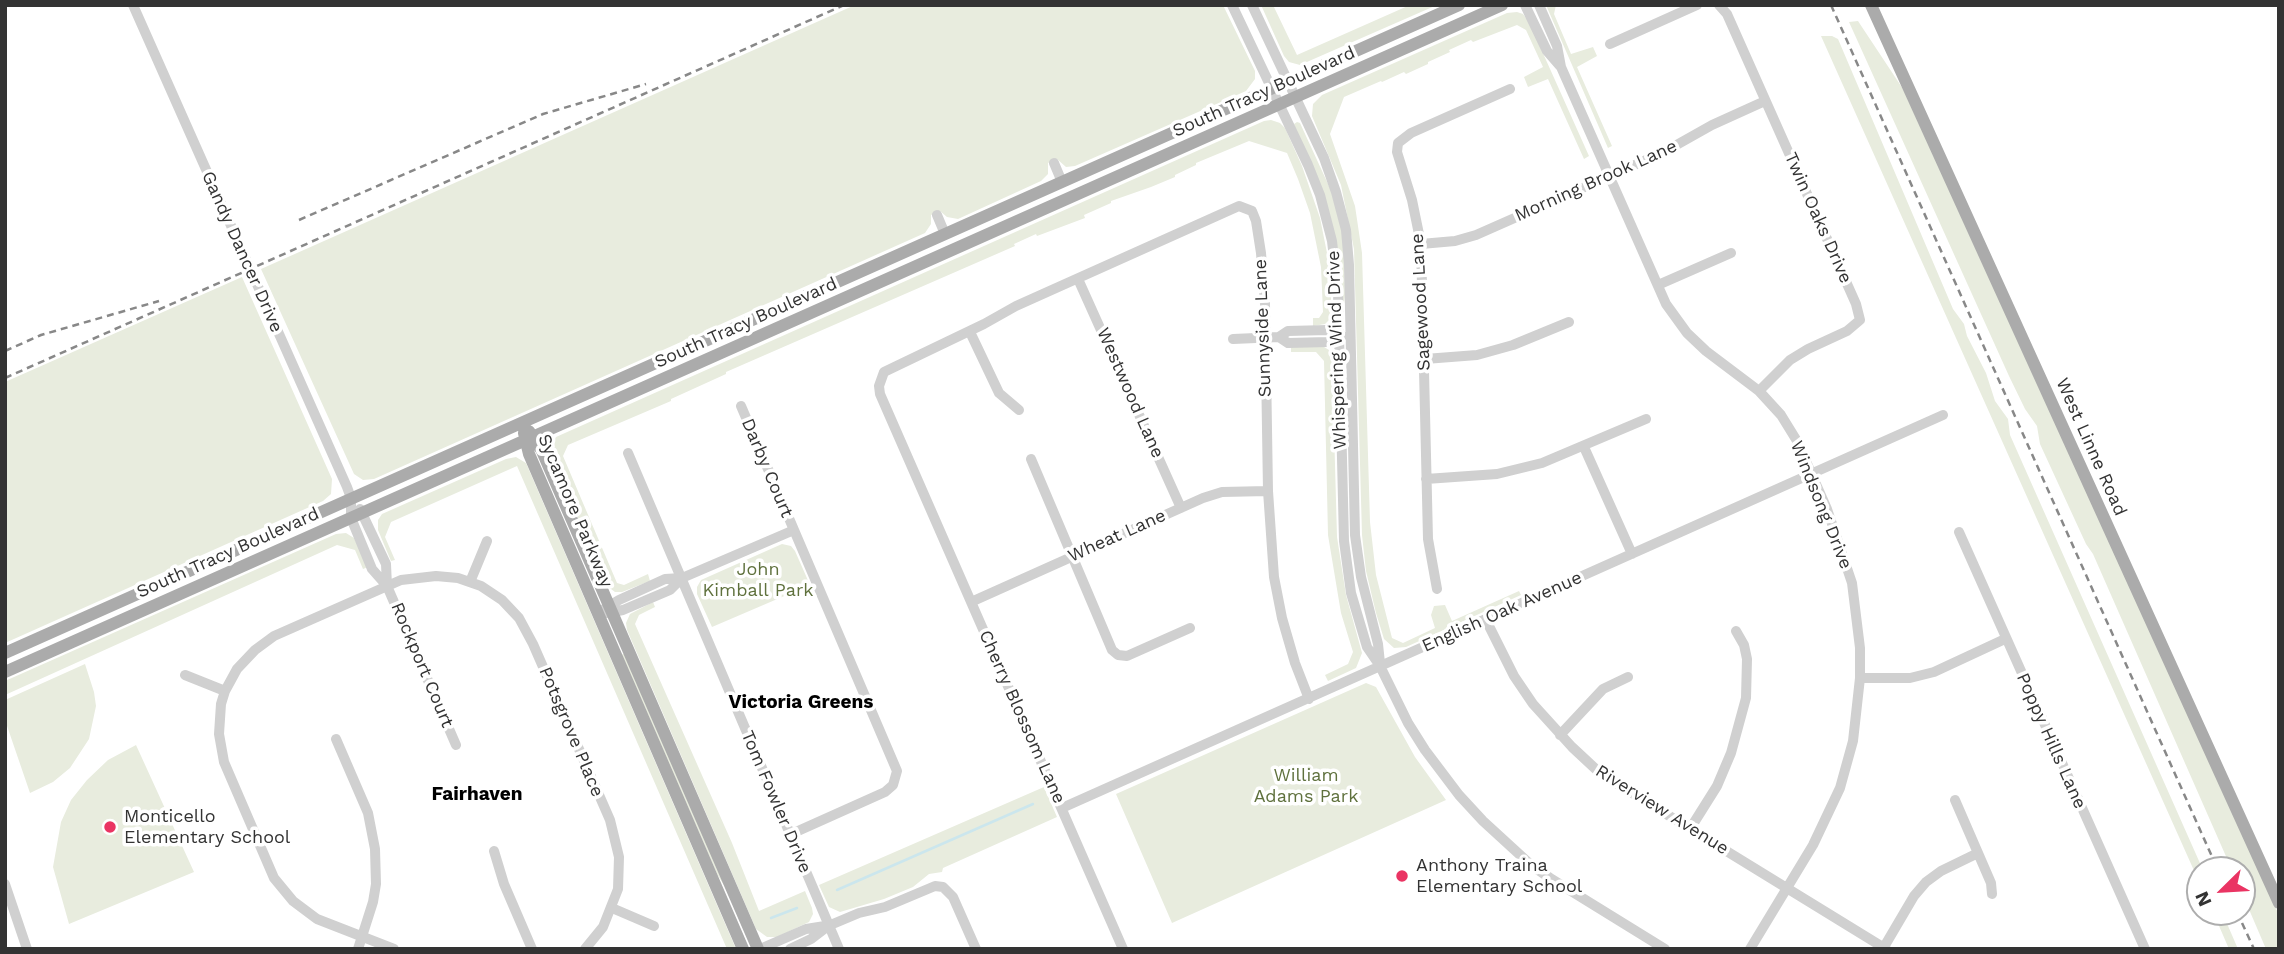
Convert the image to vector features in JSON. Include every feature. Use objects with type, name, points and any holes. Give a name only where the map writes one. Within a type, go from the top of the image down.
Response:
[{"type":"main road","name":"South Tracy Boulevard","points":[[5,653],[1459,5]]},
{"type":"main road","name":"South Tracy Boulevard","points":[[5,672],[1502,5]]},
{"type":"main road","name":"West Linne Road","points":[[1871,5],[2279,903]]},
{"type":"main road","name":"Sycamore Parkway","points":[[522,423],[759,949]]},
{"type":"main road","name":"Sycamore Parkway","points":[[607,611],[743,949]]},
{"type":"street","name":"Gandy Dancer Drive","points":[[133,5],[357,515]]},
{"type":"street","name":"Whispering Wind Drive","points":[[1232,5],[1315,181],[1329,226],[1337,281],[1342,524],[1351,593],[1367,647],[1425,750],[1459,795],[1483,821],[1531,865],[1665,949]]},
{"type":"street","name":"Whispering Wind Drive","points":[[1252,5],[1324,158],[1343,218],[1349,265],[1355,535],[1361,577],[1378,644],[1380,666]]},
{"type":"street","name":"Windsong Drive","points":[[1525,5],[1547,51],[1561,67]]},
{"type":"street","name":"Windsong Drive","points":[[1539,5],[1557,46],[1561,67],[1666,304],[1687,333],[1759,391],[1781,415],[1797,441],[1831,519],[1852,583],[1860,648],[1860,678],[1853,741],[1840,788],[1813,845],[1750,949]]},
{"type":"street","points":[[1610,44],[1697,5]]},
{"type":"street","name":"Twin Oaks Drive","points":[[1719,5],[1727,14],[1856,304],[1860,320],[1847,331],[1790,360],[1759,391]]},
{"type":"street","name":"Sagewood Lane","points":[[1437,589],[1428,539],[1421,244],[1412,200],[1397,152],[1398,143],[1410,133],[1510,89]]},
{"type":"street","name":"Morning Brook Lane","points":[[1421,244],[1455,241],[1476,235],[1675,147],[1712,125],[1765,101]]},
{"type":"street","points":[[1054,163],[1062,182]]},
{"type":"street","name":"Sunnyside Lane","points":[[970,332],[1016,306],[1238,206],[1252,211],[1256,221],[1265,304],[1268,491],[1274,577],[1282,618],[1309,699]]},
{"type":"street","points":[[937,215],[945,234]]},
{"type":"street","points":[[1658,285],[1731,253]]},
{"type":"street","name":"Westwood Lane","points":[[1078,279],[1181,508]]},
{"type":"street","points":[[1425,359],[1478,355],[1513,345],[1569,321]]},
{"type":"street","points":[[1233,338],[1279,337],[1288,331],[1328,330],[1338,336],[1351,336]]},
{"type":"street","points":[[970,332],[999,393],[1019,410]]},
{"type":"street","name":"Cherry Blossom Lane","points":[[970,332],[891,367],[880,379],[880,394],[1123,949]]},
{"type":"street","name":"Darby Court","points":[[740,406],[896,765],[896,780],[885,792],[789,835]]},
{"type":"street","name":"English Oak Avenue","points":[[1062,808],[1943,415]]},
{"type":"street","points":[[1426,480],[1497,474],[1542,463],[1646,419]]},
{"type":"street","points":[[1584,447],[1632,554]]},
{"type":"street","name":"Tom Fowler Drive","points":[[628,453],[838,949]]},
{"type":"street","points":[[1031,459],[1112,650],[1118,655],[1127,656],[1190,628]]},
{"type":"street","name":"Wheat Lane","points":[[971,602],[1222,492],[1268,491]]},
{"type":"street","name":"Rockport Court","points":[[357,515],[372,569],[387,586],[456,745]]},
{"type":"street","points":[[607,611],[670,590],[682,578],[794,530]]},
{"type":"street","name":"Poppy Hills Lane","points":[[1959,532],[2145,949]]},
{"type":"street","points":[[470,582],[486,541]]},
{"type":"street","name":"Potsgrove Place","points":[[225,691],[246,659],[274,636],[403,579],[447,576],[470,582],[502,600],[519,618],[530,637],[614,832],[620,870],[618,889],[612,908],[596,937],[585,949]]},
{"type":"street","name":"Riverview Avenue","points":[[1486,620],[1514,676],[1533,704],[1560,735],[1601,774],[1885,948]]},
{"type":"street","points":[[1690,829],[1717,786],[1731,753],[1746,698],[1747,659],[1744,645],[1736,631]]},
{"type":"street","points":[[1860,678],[1910,678],[1934,672],[2005,639]]},
{"type":"street","points":[[185,675],[225,691],[221,704],[219,734],[224,762],[274,878],[293,901],[317,919],[360,943],[394,949]]},
{"type":"street","points":[[1560,735],[1603,689],[1628,677]]},
{"type":"street","points":[[336,738],[368,813],[374,834],[376,884],[360,943]]},
{"type":"street","points":[[1955,800],[1991,883],[1992,894]]},
{"type":"street","points":[[494,851],[504,884],[532,949]]},
{"type":"street","points":[[1885,948],[1914,896],[1926,882],[1941,871],[1978,853]]},
{"type":"street","points":[[5,884],[27,949]]},
{"type":"street","points":[[790,949],[811,939],[828,926],[859,913],[885,907],[928,888],[943,887],[953,897],[976,949]]},
{"type":"street","points":[[612,908],[654,926]]},
{"type":"street","points":[[759,949],[806,929],[828,926]]},
{"type":"green space","points":[[855,5],[1223,5],[1255,71],[1255,79],[1246,91],[1075,166],[1066,167],[1057,159],[1048,163],[1048,174],[1041,181],[958,219],[947,217],[940,211],[931,215],[931,224],[925,233],[374,479],[363,480],[354,474],[261,269]]},
{"type":"green space","points":[[1261,5],[1273,5],[1297,55],[1410,5],[1437,5],[1300,65],[1289,62],[1284,56]]},
{"type":"green space","points":[[1546,5],[1556,5],[1554,14],[1571,54],[1593,47],[1597,56],[1577,67],[1612,146],[1608,148]]},
{"type":"green space","points":[[1507,13],[1523,14],[1529,22],[1589,156],[1584,159],[1548,79],[1528,87],[1524,77],[1543,67],[1526,30],[1517,25],[1473,42],[1471,40],[1406,74],[1404,72],[1344,97],[1330,134],[1355,206],[1362,253],[1370,522],[1376,575],[1392,638],[1403,643],[1435,628],[1431,615],[1434,606],[1445,605],[1452,621],[1519,591],[1521,595],[1406,647],[1394,648],[1384,639],[1376,613],[1366,571],[1362,535],[1354,249],[1341,185],[1312,116],[1313,104],[1322,95]]},
{"type":"green space","points":[[1858,21],[1903,89],[2252,856],[2226,856],[2093,554],[2040,444],[2037,426],[2025,409],[2009,376],[1849,22]]},
{"type":"green space","points":[[1821,36],[1838,39],[1953,309],[1964,324],[1967,336],[1986,373],[1995,401],[2008,419],[2010,435],[2197,856],[2187,856]]},
{"type":"green space","points":[[1271,120],[1285,128],[1320,218],[1328,258],[1332,312],[1331,318],[1325,324],[1313,326],[1313,318],[1319,318],[1323,312],[1321,267],[1310,213],[1298,179],[1287,153],[1249,141],[1196,163],[1175,177],[1111,201],[1084,215],[1085,218],[1037,236],[1036,234],[1014,244],[1015,246],[726,372],[671,401],[568,445],[563,456],[617,583],[624,585],[648,574],[650,581],[622,592],[615,592],[607,586],[551,456],[550,448],[556,437]]},
{"type":"green space","points":[[1300,123],[1334,197],[1344,240],[1343,312],[1339,266],[1294,124]]},
{"type":"green space","points":[[242,277],[332,479],[331,494],[323,501],[5,643],[5,382]]},
{"type":"green space","points":[[1291,347],[1324,347],[1332,357],[1337,537],[1346,595],[1362,653],[1356,668],[1328,681],[1325,675],[1348,664],[1353,652],[1341,613],[1328,535],[1324,361],[1316,352],[1291,352]]},
{"type":"green space","points":[[516,457],[526,463],[736,949],[727,949],[517,466],[391,522],[385,537],[395,560],[391,561],[378,530],[378,520],[382,514]]},
{"type":"green space","points":[[346,533],[354,538],[368,567],[363,569],[355,550],[337,545],[5,695],[5,681],[336,534]]},
{"type":"green space","name":"John Kimball Park","points":[[782,544],[791,546],[795,551],[810,585],[712,627],[697,594],[701,580]]},
{"type":"green space","points":[[653,602],[655,607],[639,615],[635,624],[732,843],[759,911],[805,891],[812,908],[813,914],[809,922],[777,937],[767,937],[756,929],[627,630],[626,623],[630,614]]},
{"type":"green space","points":[[626,653],[725,887],[621,655]]},
{"type":"green space","points":[[85,664],[96,706],[89,739],[70,768],[53,782],[30,793],[5,720],[5,700]]},
{"type":"green space","name":"William Adams Park","points":[[1366,683],[1376,687],[1415,757],[1446,800],[1172,923],[1116,794]]},
{"type":"green space","points":[[136,745],[194,872],[69,924],[53,867],[61,822],[71,800],[87,780],[108,760]]},
{"type":"green space","points":[[1044,787],[1057,817],[943,868],[942,872],[929,874],[913,887],[884,899],[840,912],[829,907],[819,885]]},
{"type":"green space","points":[[2256,864],[2279,915],[2279,949],[2266,949],[2256,926]]},
{"type":"green space","points":[[2219,926],[2228,926],[2238,949],[2229,949]]},
{"type":"waterway","points":[[837,890],[1033,804]]},
{"type":"waterway","points":[[771,918],[797,908]]},
{"type":"railway","points":[[5,378],[844,5]]},
{"type":"railway","points":[[1831,5],[2212,856]]},
{"type":"railway","points":[[299,220],[543,114],[646,84]]},
{"type":"railway","points":[[5,351],[41,335],[159,301]]},
{"type":"railway","points":[[2243,926],[2254,949]]},
{"type":"place","name":"Monticello Elementary School","points":[[110,827]]},
{"type":"place","name":"Anthony Traina Elementary School","points":[[1402,876]]},
{"type":"district","name":"Victoria Greens","points":[[801,702]]},
{"type":"district","name":"Fairhaven","points":[[477,794]]}]
